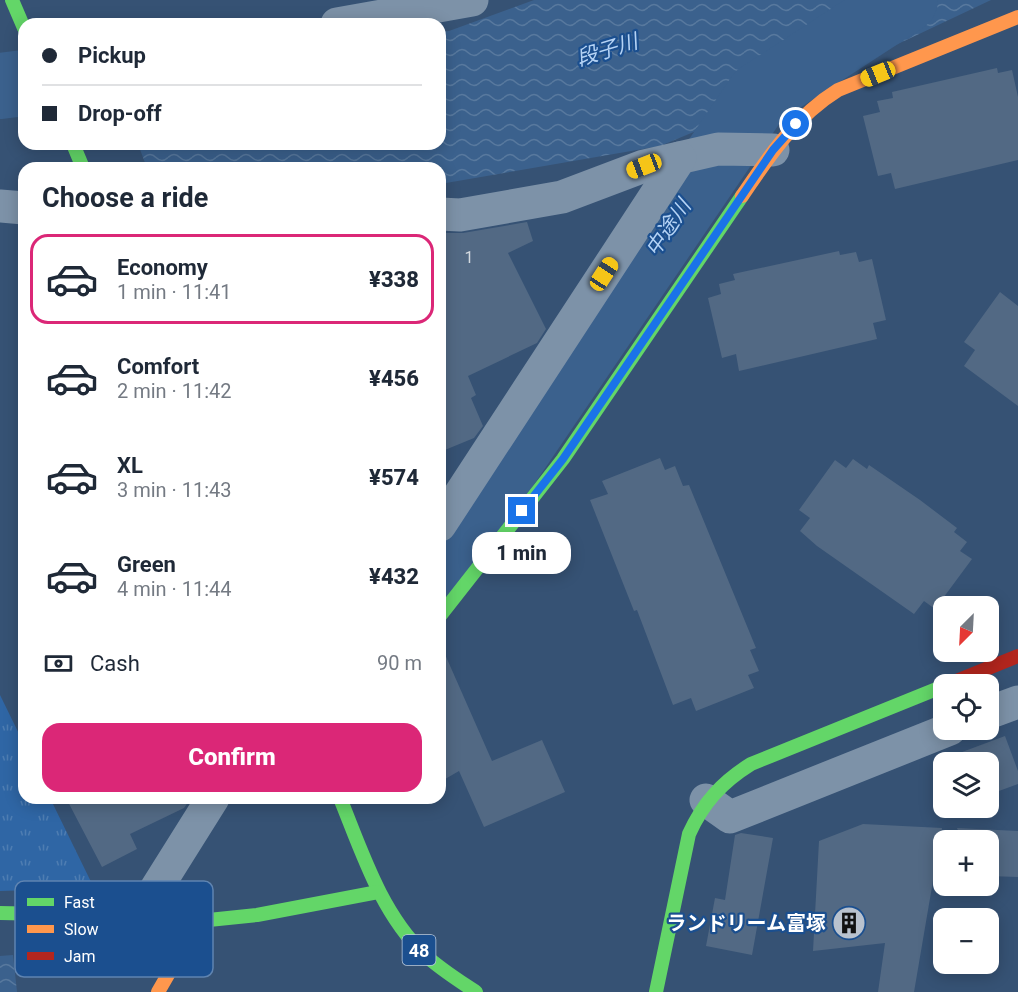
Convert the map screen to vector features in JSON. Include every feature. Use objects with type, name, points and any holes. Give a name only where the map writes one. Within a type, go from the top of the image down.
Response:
[{"type":"street","points":[[371,18],[472,0]]},
{"type":"street","points":[[446,608],[563,459],[773,150],[807,112],[832,93],[1018,17]]},
{"type":"street","points":[[446,214],[460,215],[562,197],[644,166],[718,149],[773,150]]},
{"type":"street","points":[[446,516],[680,158]]},
{"type":"street","points":[[0,207],[18,208]]},
{"type":"street","points":[[973,674],[1018,656]]},
{"type":"street","points":[[656,992],[684,852],[693,823],[706,800],[727,779],[751,764],[933,690]]},
{"type":"street","points":[[999,709],[1018,702]]},
{"type":"street","points":[[706,800],[730,817],[933,736]]},
{"type":"street","points":[[161,881],[209,804]]},
{"type":"street","name":"48","points":[[341,804],[378,892],[404,933],[442,983],[476,992]]},
{"type":"street","points":[[213,920],[257,915],[378,892]]},
{"type":"street","points":[[0,913],[15,913]]},
{"type":"street","points":[[158,992],[167,977]]},
{"type":"green space","points":[[0,695],[18,732],[18,804],[53,804],[91,881],[15,881],[15,891],[0,891]]},
{"type":"water","points":[[534,0],[991,0],[845,69],[660,146],[446,183],[446,162],[145,162],[140,150],[446,150],[446,31]]},
{"type":"water","points":[[13,955],[17,992],[0,992],[0,956]]},
{"type":"building","points":[[997,68],[998,73],[1012,70],[1018,97],[1018,160],[895,189],[891,173],[878,176],[863,116],[880,112],[877,101],[893,98],[892,92]]},
{"type":"building","points":[[527,222],[533,241],[508,253],[546,329],[537,343],[468,376],[476,395],[471,398],[483,426],[474,438],[446,450],[446,233],[463,233]]},
{"type":"building","points":[[839,251],[840,255],[856,252],[859,262],[872,259],[886,320],[873,323],[877,339],[739,371],[736,354],[722,358],[708,298],[721,294],[719,284],[735,280],[733,274]]},
{"type":"building","points":[[1000,292],[1018,306],[1018,406],[964,366],[975,350],[964,342]]},
{"type":"building","points":[[660,458],[665,470],[675,466],[683,486],[689,485],[756,648],[750,650],[759,671],[748,675],[754,688],[696,711],[691,698],[673,705],[637,610],[634,611],[590,500],[608,494],[602,481]]},
{"type":"building","points":[[853,459],[867,469],[869,465],[957,528],[954,532],[967,542],[960,551],[972,559],[945,596],[933,596],[933,608],[924,601],[914,614],[817,546],[800,531],[810,518],[799,510],[835,460],[846,468]]},
{"type":"building","points":[[446,657],[492,761],[542,740],[565,792],[484,827],[459,771],[446,779]]},
{"type":"building","points":[[1005,736],[1018,771],[1018,784],[999,791],[999,752],[962,752]]},
{"type":"building","points":[[69,804],[187,804],[184,808],[130,834],[137,849],[102,867]]},
{"type":"building","points":[[863,824],[942,828],[942,830],[933,830],[933,881],[914,992],[878,992],[885,943],[813,951],[819,841]]},
{"type":"building","points":[[957,828],[998,830],[958,830]]},
{"type":"building","points":[[999,830],[1018,831],[1018,877],[999,876]]},
{"type":"building","points":[[741,833],[773,838],[752,955],[706,946],[715,898],[725,900],[735,835]]},
{"type":"waterway","name":"中途川","points":[[446,555],[759,95],[905,0]]},
{"type":"waterway","name":"段子川","points":[[0,86],[18,84]]},
{"type":"traffic: fast","points":[[12,0],[20,18]]},
{"type":"traffic: fast","points":[[76,150],[80,162]]},
{"type":"traffic: fast","points":[[446,608],[563,459],[742,196]]},
{"type":"traffic: fast","points":[[656,992],[689,834],[714,794],[751,764],[933,690]]},
{"type":"traffic: fast","points":[[342,804],[374,881],[396,920],[424,954],[476,992]]},
{"type":"traffic: fast","points":[[213,920],[257,915],[378,892]]},
{"type":"traffic: fast","points":[[0,913],[15,913]]},
{"type":"traffic: slow","points":[[742,196],[796,124],[838,90],[1018,17]]},
{"type":"traffic: slow","points":[[158,992],[167,977]]},
{"type":"traffic: jam","points":[[974,674],[1018,656]]},
{"type":"place","name":"ランドリーム富塚","points":[[849,923]]},
{"type":"route","points":[[522,511],[563,459],[773,150],[796,124]]}]
